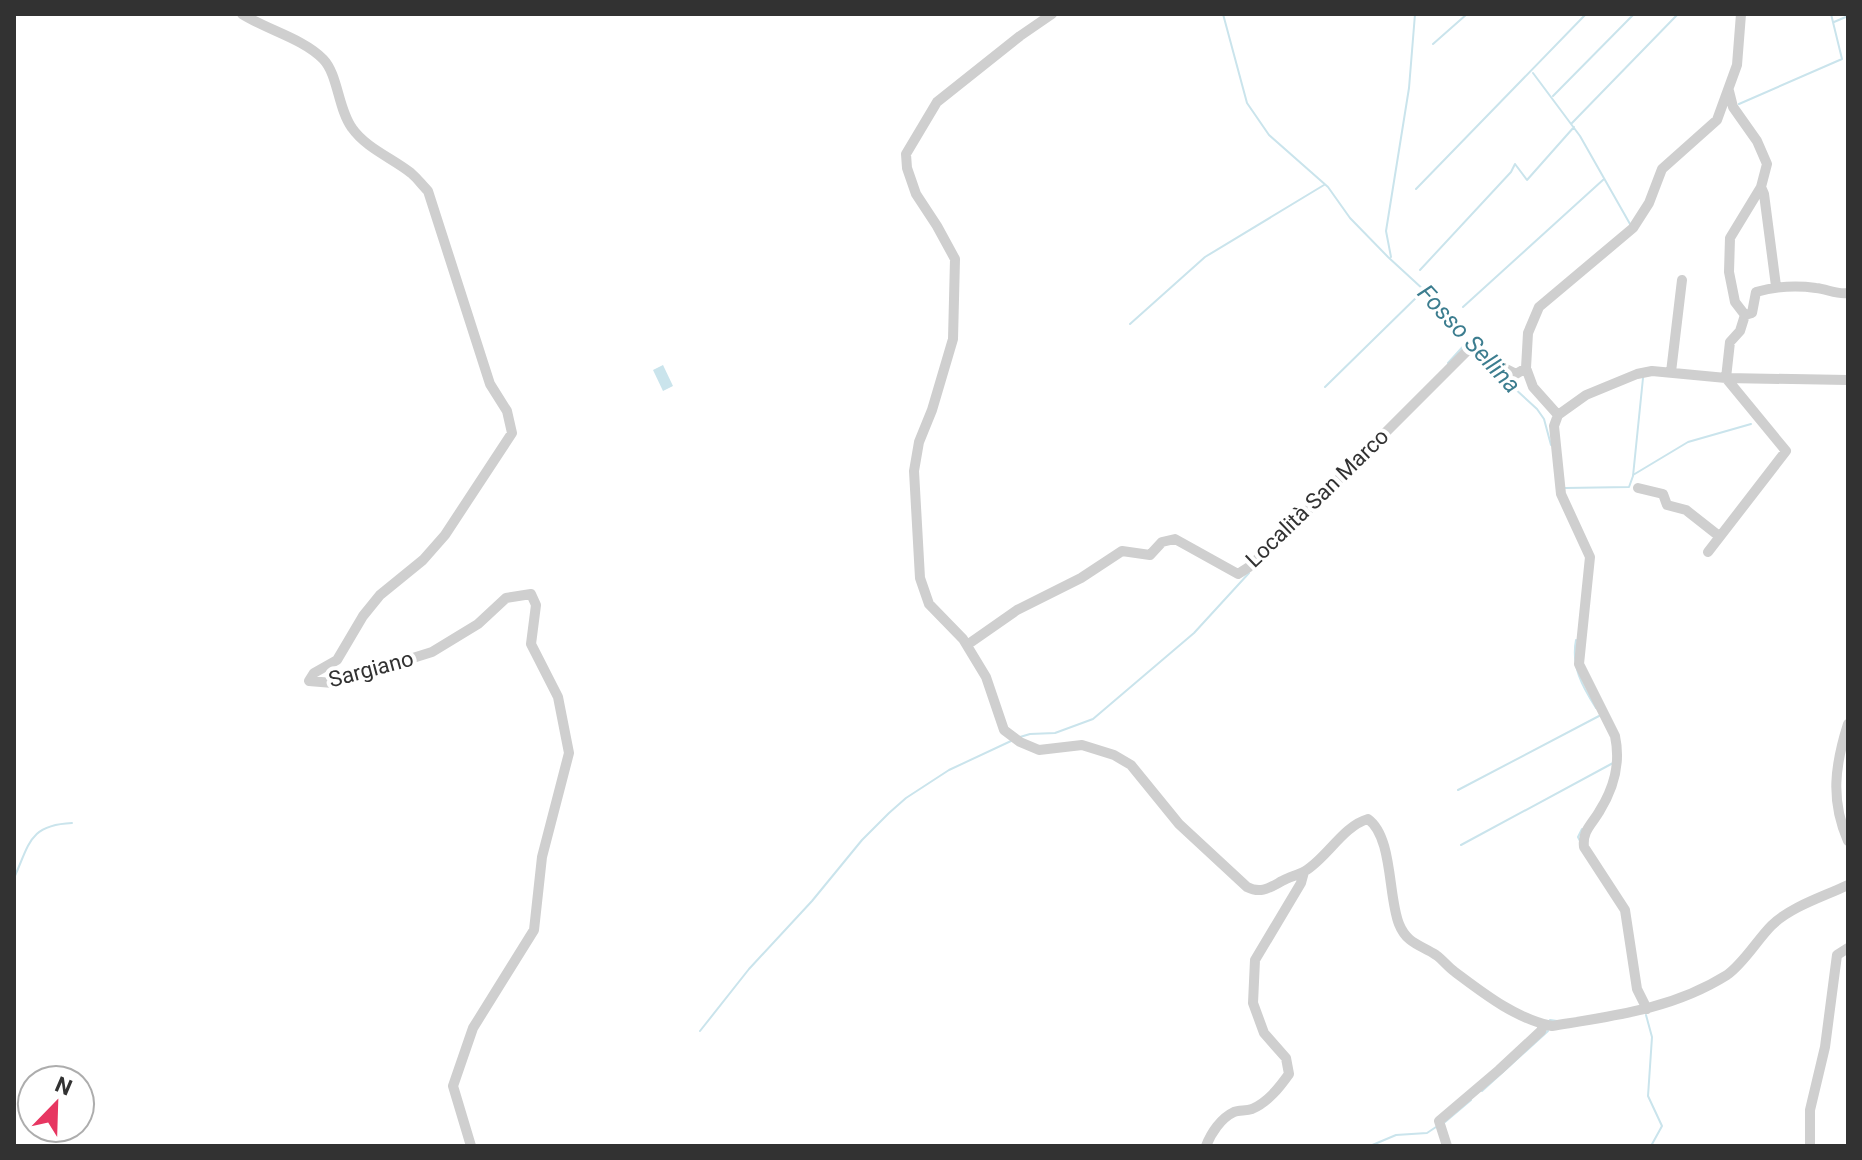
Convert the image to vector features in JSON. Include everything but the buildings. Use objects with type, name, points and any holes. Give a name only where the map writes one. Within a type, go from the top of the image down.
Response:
[{"type":"street","name":"Sargiano","points":[[242,14],[323,59],[351,127],[412,174],[428,191],[490,384],[507,411],[512,433],[445,535],[423,560],[380,595],[363,616],[337,660],[314,673],[309,681],[333,683],[432,652],[478,624],[506,598],[531,594],[536,605],[531,644],[558,697],[569,753],[542,857],[534,930],[473,1028],[453,1086],[471,1146]]},
{"type":"street","points":[[1052,14],[931,108],[922,130],[906,154],[907,168],[916,194],[955,259],[953,339],[919,442],[914,471],[920,578],[929,604],[967,645],[986,677],[1004,730],[1020,742],[1039,750],[1082,745],[1114,755],[1131,765],[1179,824],[1247,887],[1256,891],[1304,872],[1355,826],[1368,819],[1381,841],[1399,923],[1407,939],[1422,950],[1435,954],[1452,970],[1505,1007],[1552,1026],[1644,1010],[1689,995],[1729,973],[1774,924],[1789,913],[1848,885]]},
{"type":"street","points":[[1558,415],[1533,387],[1526,368],[1528,333],[1539,307],[1633,228],[1649,203],[1662,169],[1717,120],[1737,65],[1741,14]]},
{"type":"street","points":[[1729,91],[1733,107],[1757,141],[1767,164],[1761,187],[1730,238],[1729,272],[1735,302],[1745,315]]},
{"type":"street","points":[[1761,187],[1776,286]]},
{"type":"street","points":[[1671,372],[1682,280]]},
{"type":"street","points":[[1745,315],[1752,313],[1756,292],[1776,286],[1848,293]]},
{"type":"street","points":[[1708,552],[1786,451],[1726,378],[1730,342],[1740,331],[1745,315]]},
{"type":"street","name":"Località San Marco","points":[[967,645],[1017,610],[1081,578],[1122,551],[1150,555],[1162,542],[1175,539],[1238,574],[1249,567],[1467,351],[1478,347],[1498,365],[1516,374],[1526,368]]},
{"type":"street","points":[[1644,1010],[1637,989],[1625,910],[1586,852],[1583,841],[1615,783],[1617,748],[1615,736],[1579,664],[1590,557],[1561,494],[1554,426],[1558,415],[1586,395],[1631,376],[1652,371],[1726,378],[1848,380]]},
{"type":"street","points":[[1638,488],[1663,494],[1667,505],[1686,510],[1719,536]]},
{"type":"street","points":[[1848,724],[1840,747],[1835,791],[1836,805],[1848,841]]},
{"type":"street","points":[[1206,1146],[1210,1135],[1224,1120],[1235,1111],[1251,1109],[1278,1091],[1289,1074],[1286,1058],[1264,1033],[1253,1003],[1255,960],[1301,883],[1304,872]]},
{"type":"street","points":[[1810,1146],[1810,1110],[1827,1036],[1837,955],[1848,948]]},
{"type":"street","points":[[1447,1146],[1440,1125],[1541,1031],[1544,1024]]},
{"type":"water","points":[[663,365],[673,386],[663,391],[653,370]]},
{"type":"waterway","points":[[1223,14],[1247,103],[1269,135],[1328,187],[1350,218],[1437,302],[1471,345]]},
{"type":"waterway","name":"Fosso Sellina","points":[[1391,257],[1386,231],[1409,88],[1415,14]]},
{"type":"waterway","points":[[1433,44],[1467,14]]},
{"type":"waterway","points":[[1416,189],[1586,14]]},
{"type":"waterway","points":[[1553,96],[1634,14]]},
{"type":"waterway","points":[[1572,123],[1678,14]]},
{"type":"waterway","points":[[1739,104],[1842,59],[1831,14]]},
{"type":"waterway","points":[[1834,22],[1848,16]]},
{"type":"waterway","points":[[1533,73],[1580,136],[1630,224]]},
{"type":"waterway","points":[[1420,270],[1515,164],[1527,180],[1574,127]]},
{"type":"waterway","points":[[1463,307],[1604,179]]},
{"type":"waterway","points":[[1130,324],[1205,257],[1324,185]]},
{"type":"waterway","points":[[1325,387],[1424,290]]},
{"type":"waterway","points":[[1448,363],[1468,341]]},
{"type":"waterway","name":"Fosso Sellina","points":[[1476,353],[1537,409],[1544,419],[1551,445]]},
{"type":"waterway","points":[[1565,488],[1629,487],[1633,476],[1643,378]]},
{"type":"waterway","points":[[1633,475],[1688,442],[1751,424]]},
{"type":"waterway","points":[[1020,737],[1055,733],[1093,719],[1194,633],[1249,573]]},
{"type":"waterway","name":"Fosso Sellina","points":[[1576,640],[1575,658],[1579,676],[1596,708]]},
{"type":"waterway","points":[[1458,790],[1599,716]]},
{"type":"waterway","points":[[700,1031],[749,969],[889,813],[949,770],[1011,741]]},
{"type":"waterway","points":[[1461,845],[1613,763]]},
{"type":"waterway","points":[[14,878],[28,846],[39,832],[72,823]]},
{"type":"waterway","name":"Fosso Sellina","points":[[1580,841],[1578,837],[1582,829]]},
{"type":"waterway","name":"Fosso Sellina","points":[[1646,1015],[1652,1037],[1648,1096],[1662,1126],[1651,1146]]},
{"type":"waterway","points":[[1550,1020],[1557,1021]]},
{"type":"waterway","points":[[1482,1091],[1548,1031]]},
{"type":"waterway","points":[[1445,1122],[1471,1100]]},
{"type":"waterway","points":[[1370,1146],[1396,1135],[1427,1133],[1436,1127]]}]
